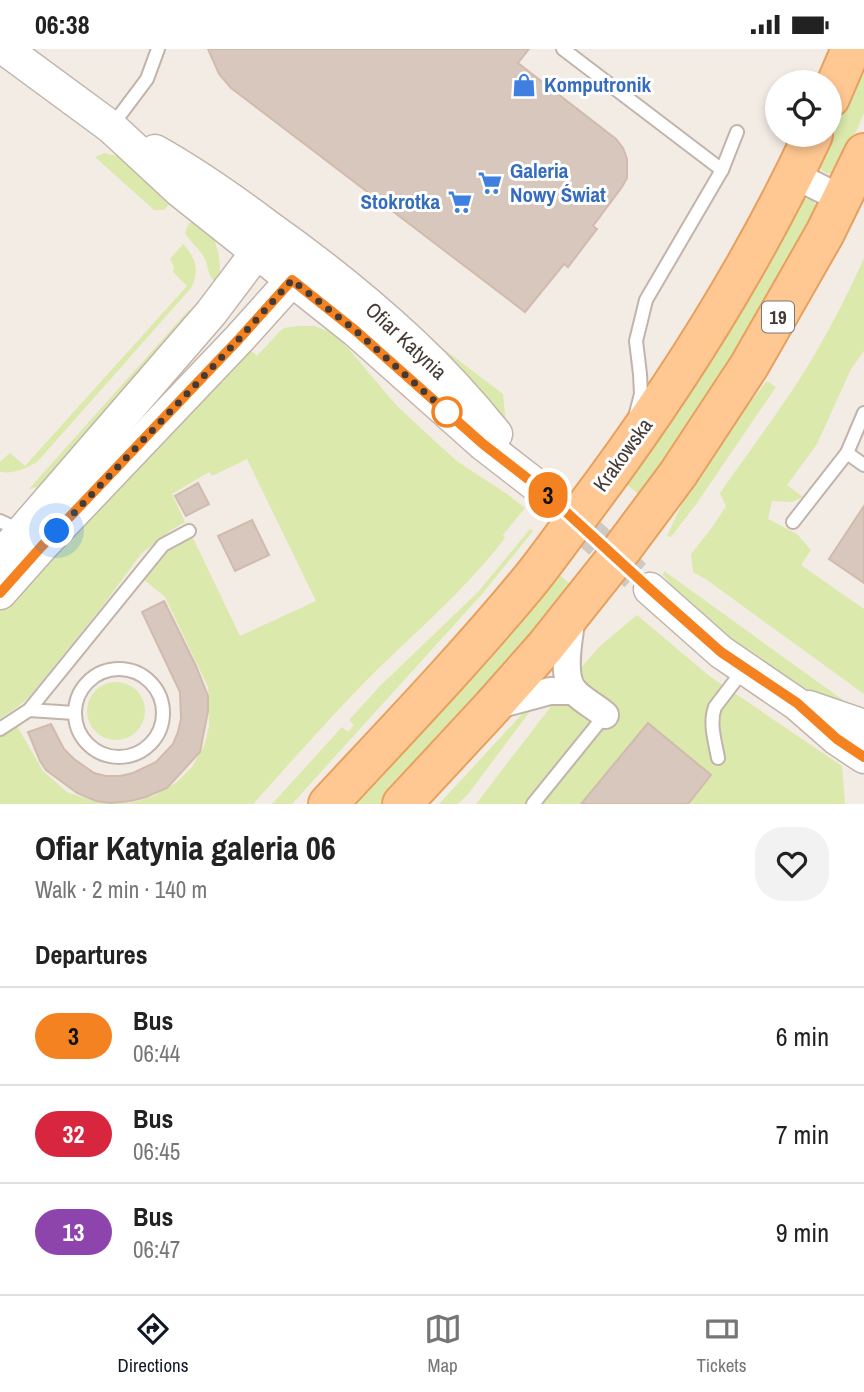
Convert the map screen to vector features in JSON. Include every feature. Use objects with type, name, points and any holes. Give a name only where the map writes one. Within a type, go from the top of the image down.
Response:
[{"type":"main road","points":[[842,70],[851,49]]},
{"type":"main road","name":"Krakowska","points":[[328,804],[528,583],[625,454],[661,404],[714,321],[755,250],[807,147]]},
{"type":"main road","name":"19","points":[[402,804],[492,707],[573,612],[641,526],[699,446],[825,233],[847,202],[864,153]]},
{"type":"main road","points":[[315,804],[357,772]]},
{"type":"street","name":"Ofiar Katynia","points":[[5,49],[111,127],[180,191],[356,331],[483,444],[541,489],[473,407],[413,344],[294,245],[204,180],[111,127]]},
{"type":"street","points":[[794,175],[847,202]]},
{"type":"street","points":[[0,557],[11,526],[211,313],[257,252],[294,245],[292,280],[0,593]]},
{"type":"street","points":[[650,589],[721,652],[797,703],[837,739],[864,757]]},
{"type":"street","points":[[573,612],[568,677],[574,691],[605,715]]},
{"type":"street","points":[[492,707],[550,691],[574,691]]},
{"type":"street","points":[[797,703],[864,726]]},
{"type":"lane","points":[[111,127],[147,79],[159,49]]},
{"type":"lane","points":[[564,49],[722,170]]},
{"type":"lane","points":[[625,454],[641,394],[636,341],[646,300],[722,170],[737,132]]},
{"type":"lane","points":[[793,522],[847,453],[864,413]]},
{"type":"lane","points":[[847,453],[864,465]]},
{"type":"lane","points":[[0,729],[29,710],[163,545],[189,531]]},
{"type":"lane","points":[[718,758],[713,713],[744,668]]},
{"type":"lane","points":[[110,669],[126,669],[143,675],[155,687],[163,702],[163,717],[158,736],[145,749],[130,756],[108,756],[96,751],[82,737],[74,713],[82,688],[93,676],[110,669]]},
{"type":"lane","points":[[29,710],[74,713]]},
{"type":"lane","points":[[533,804],[605,715]]},
{"type":"green space","points":[[864,62],[864,113],[841,167],[835,173],[827,173],[820,167],[820,156],[824,147],[842,147],[842,109]]},
{"type":"green space","points":[[104,153],[117,156],[175,197],[164,210],[154,210],[95,157]]},
{"type":"green space","points":[[807,199],[817,206],[776,291],[642,497],[624,482],[803,200]]},
{"type":"green space","points":[[204,221],[218,251],[218,284],[210,275],[202,254],[185,233],[189,223]]},
{"type":"green space","points":[[183,244],[191,254],[196,270],[191,288],[38,461],[20,470],[0,472],[0,462],[10,453],[25,466],[187,286],[173,272],[170,259]]},
{"type":"green space","points":[[864,258],[864,351],[851,369],[817,444],[787,485],[803,497],[792,502],[772,501],[768,519],[797,534],[811,550],[801,565],[864,609],[864,694],[693,572],[691,554],[726,506],[720,493],[809,364],[838,313]]},
{"type":"green space","points":[[200,305],[42,486],[29,489],[187,312]]},
{"type":"green space","points":[[408,322],[503,394],[506,424]]},
{"type":"green space","points":[[314,326],[330,332],[348,348],[396,405],[439,445],[458,462],[525,508],[503,535],[505,538],[472,577],[362,685],[253,804],[0,804],[0,736],[17,726],[43,771],[67,792],[100,803],[130,803],[154,796],[177,782],[192,767],[204,746],[209,726],[208,687],[165,597],[142,578],[174,545],[193,538],[240,636],[316,601],[247,459],[212,476],[209,472],[172,494],[185,522],[141,554],[29,697],[0,719],[0,605],[248,348],[257,356],[284,328]]},
{"type":"green space","points":[[767,381],[776,387],[697,503],[671,537],[667,536],[691,484],[727,431]]},
{"type":"green space","points":[[530,529],[533,531],[483,593],[292,804],[272,804],[342,727],[348,732],[354,725],[349,720],[379,687],[478,592]]},
{"type":"green space","points":[[664,571],[856,712],[783,677],[743,650],[687,602],[663,575]]},
{"type":"green space","points":[[557,572],[573,587],[462,715],[380,804],[350,804]]},
{"type":"green space","points":[[637,615],[708,675],[842,766],[845,804],[476,804],[579,670],[599,647]]},
{"type":"green space","points":[[110,682],[122,682],[137,690],[145,705],[145,717],[137,732],[122,740],[110,740],[95,732],[87,717],[87,705],[95,690]]},
{"type":"green space","points":[[534,706],[469,793],[458,804],[439,804],[523,713]]},
{"type":"building","name":"Galeria Nowy Świat","points":[[208,49],[529,49],[518,63],[616,139],[627,159],[627,178],[593,226],[597,229],[568,267],[564,264],[525,312],[231,88],[219,74]]},
{"type":"building","points":[[198,483],[209,504],[186,516],[175,496]]},
{"type":"building","points":[[864,506],[864,583],[829,559]]},
{"type":"building","points":[[252,520],[269,555],[235,571],[218,536]]},
{"type":"building","points":[[164,601],[208,696],[208,711],[200,752],[167,788],[131,801],[96,801],[77,793],[46,770],[28,732],[51,724],[64,749],[74,759],[94,773],[106,776],[133,773],[156,762],[173,744],[181,719],[180,692],[142,612]]},
{"type":"building","points":[[648,723],[711,775],[688,804],[581,804]]},
{"type":"tunnel","points":[[541,489],[650,589]]},
{"type":"bus line","name":"3","points":[[0,593],[292,280],[356,331],[483,444],[541,489],[721,652],[797,703],[837,739],[864,757]]},
{"type":"place","name":"Komputronik","points":[[524,85]]},
{"type":"place","name":"Galeria Nowy Świat","points":[[490,183]]},
{"type":"place","name":"Stokrotka","points":[[460,202]]},
{"type":"route","points":[[57,531],[292,280],[356,331],[447,412]]}]
